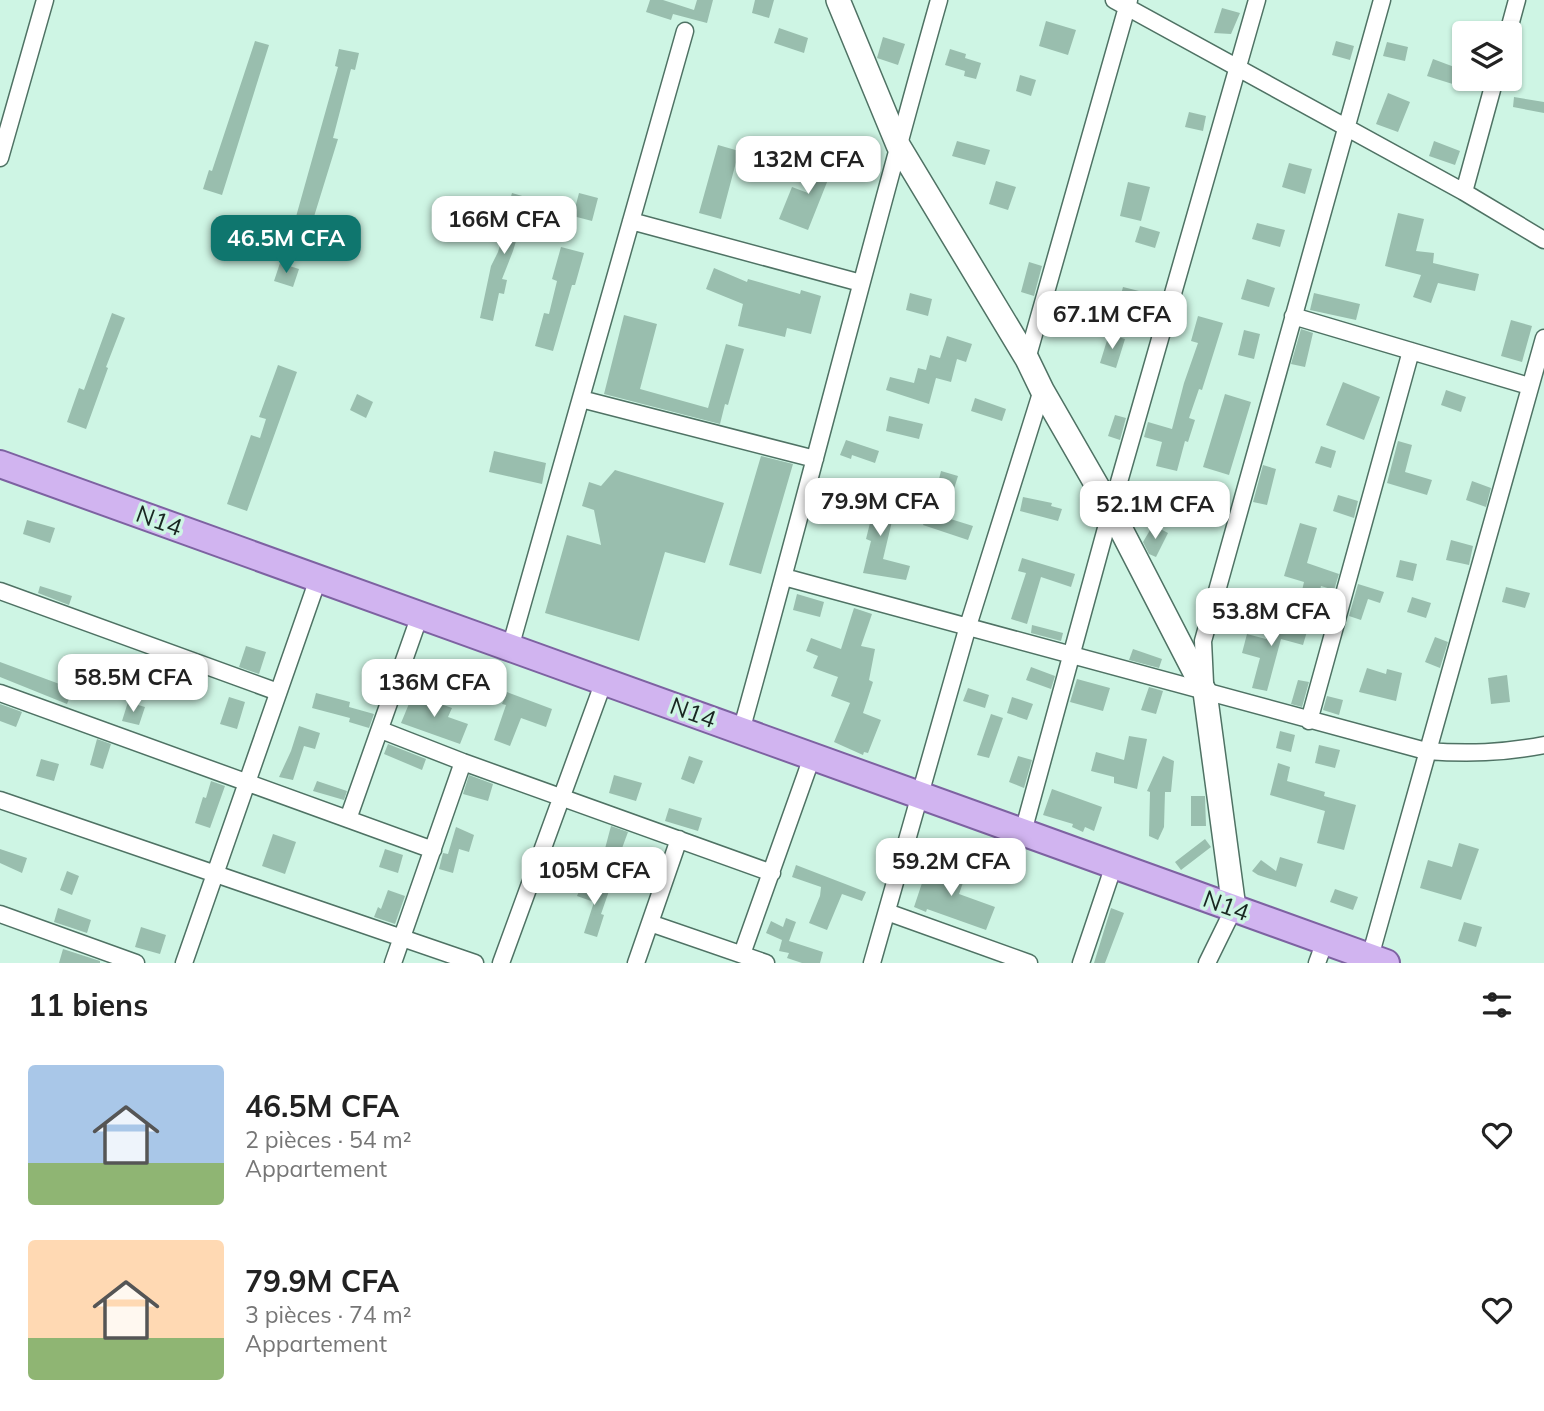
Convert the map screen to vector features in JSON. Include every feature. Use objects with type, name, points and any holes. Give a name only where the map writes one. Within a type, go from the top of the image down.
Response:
[{"type":"main road","name":"N14","points":[[0,464],[1234,908],[1321,952],[1378,960]]},
{"type":"street","points":[[0,158],[45,0]]},
{"type":"street","points":[[838,0],[898,145],[1027,359],[1111,510],[1205,692]]},
{"type":"street","points":[[741,731],[939,0]]},
{"type":"street","points":[[1023,832],[1111,510],[1257,0]]},
{"type":"street","points":[[1207,963],[1234,908],[1205,692],[1203,640],[1382,0]]},
{"type":"street","points":[[1511,21],[1517,0]]},
{"type":"street","points":[[1027,359],[1123,2],[1464,192],[1544,240]]},
{"type":"street","points":[[510,648],[685,31]]},
{"type":"street","points":[[1464,192],[1493,91]]},
{"type":"street","points":[[631,221],[862,283]]},
{"type":"street","points":[[1293,316],[1529,386]]},
{"type":"street","points":[[1378,960],[1426,751],[1544,338]]},
{"type":"street","points":[[1309,721],[1411,351]]},
{"type":"street","points":[[872,963],[968,626],[1042,390]]},
{"type":"street","points":[[581,399],[815,459]]},
{"type":"street","points":[[784,577],[1426,751],[1472,755],[1544,745]]},
{"type":"street","points":[[184,963],[318,579]]},
{"type":"street","points":[[0,591],[278,692]]},
{"type":"street","points":[[348,819],[420,615]]},
{"type":"street","points":[[501,963],[604,681]]},
{"type":"street","points":[[0,694],[433,850]]},
{"type":"street","points":[[381,730],[772,873]]},
{"type":"street","points":[[742,954],[812,757]]},
{"type":"street","points":[[393,963],[463,762]]},
{"type":"street","points":[[0,800],[475,963]]},
{"type":"street","points":[[636,963],[679,839]]},
{"type":"street","points":[[1081,963],[1114,865]]},
{"type":"street","points":[[887,912],[989,956],[1029,963]]},
{"type":"street","points":[[0,914],[136,963]]},
{"type":"street","points":[[650,923],[766,963]]},
{"type":"building","points":[[650,0],[663,0],[694,10],[697,0],[713,0],[707,23],[673,14],[671,20],[646,12]]},
{"type":"building","points":[[755,0],[774,0],[769,18],[752,13]]},
{"type":"building","points":[[1222,8],[1240,13],[1231,34],[1214,33]]},
{"type":"building","points":[[1046,21],[1076,30],[1068,55],[1039,46]]},
{"type":"building","points":[[779,28],[808,38],[804,53],[774,43]]},
{"type":"building","points":[[883,37],[905,44],[898,65],[877,58]]},
{"type":"building","points":[[255,41],[269,45],[222,195],[203,189],[209,170],[212,171]]},
{"type":"building","points":[[1336,41],[1354,46],[1350,60],[1332,55]]},
{"type":"building","points":[[1387,42],[1408,47],[1405,61],[1383,56]]},
{"type":"building","points":[[339,49],[359,53],[355,70],[351,69],[333,138],[338,139],[308,236],[292,231],[338,67],[335,66]]},
{"type":"building","points":[[950,49],[981,63],[976,79],[964,76],[965,71],[945,65]]},
{"type":"building","points":[[1433,59],[1452,66],[1452,84],[1427,76]]},
{"type":"building","points":[[1020,75],[1036,80],[1031,96],[1016,91]]},
{"type":"building","points":[[1388,93],[1410,102],[1398,132],[1376,124]]},
{"type":"building","points":[[1514,97],[1544,102],[1544,113],[1513,107]]},
{"type":"building","points":[[1189,112],[1206,116],[1203,131],[1185,127]]},
{"type":"building","points":[[957,141],[990,150],[985,165],[952,156]]},
{"type":"building","points":[[1434,141],[1460,151],[1455,165],[1429,156]]},
{"type":"building","points":[[718,145],[739,151],[721,219],[699,213]]},
{"type":"building","points":[[824,152],[837,157],[808,230],[779,219],[792,187],[808,193]]},
{"type":"building","points":[[1289,163],[1312,169],[1305,194],[1282,187]]},
{"type":"building","points":[[996,181],[1016,187],[1008,210],[989,204]]},
{"type":"building","points":[[1128,182],[1150,187],[1141,221],[1120,216]]},
{"type":"building","points":[[512,193],[529,198],[502,279],[507,280],[504,294],[499,293],[493,321],[480,318],[491,266],[510,212],[507,210]]},
{"type":"building","points":[[579,193],[598,198],[592,221],[573,216]]},
{"type":"building","points":[[1398,213],[1424,219],[1416,251],[1434,253],[1433,263],[1479,274],[1475,291],[1438,283],[1431,303],[1413,297],[1421,275],[1385,266]]},
{"type":"building","points":[[1257,223],[1285,230],[1280,247],[1252,239]]},
{"type":"building","points":[[1140,226],[1160,232],[1155,248],[1135,242]]},
{"type":"building","points":[[561,247],[584,253],[553,351],[535,346],[544,313],[549,314],[557,281],[552,279]]},
{"type":"building","points":[[1029,262],[1042,266],[1034,296],[1021,292]]},
{"type":"building","points":[[280,263],[299,269],[293,287],[274,281]]},
{"type":"building","points":[[714,268],[747,282],[748,279],[800,294],[801,290],[821,296],[811,334],[787,328],[785,337],[738,326],[743,304],[706,289]]},
{"type":"building","points":[[1247,279],[1275,288],[1269,307],[1241,299]]},
{"type":"building","points":[[1123,287],[1139,291],[1135,306],[1119,302]]},
{"type":"building","points":[[910,293],[932,299],[928,316],[906,310]]},
{"type":"building","points":[[1314,293],[1360,304],[1356,320],[1310,310]]},
{"type":"building","points":[[1101,296],[1116,301],[1107,331],[1092,327]]},
{"type":"building","points":[[1142,307],[1157,311],[1152,328],[1138,325]]},
{"type":"building","points":[[112,313],[125,318],[86,429],[67,422],[79,388],[84,390]]},
{"type":"building","points":[[624,315],[657,324],[640,389],[708,408],[726,344],[744,349],[720,424],[604,394]]},
{"type":"building","points":[[1198,316],[1223,323],[1202,390],[1199,389],[1189,418],[1195,420],[1188,442],[1185,441],[1177,471],[1156,466],[1162,442],[1144,437],[1148,422],[1172,429],[1198,343],[1191,341]]},
{"type":"building","points":[[1511,320],[1532,326],[1522,362],[1501,356]]},
{"type":"building","points":[[1301,329],[1313,333],[1305,367],[1291,364]]},
{"type":"building","points":[[1244,330],[1260,334],[1254,359],[1238,355]]},
{"type":"building","points":[[1109,334],[1125,339],[1116,368],[1100,363]]},
{"type":"building","points":[[947,336],[972,344],[966,362],[957,359],[951,382],[936,378],[929,404],[886,390],[890,377],[914,383],[918,368],[926,370],[930,355],[940,358]]},
{"type":"building","points":[[278,365],[297,372],[247,511],[227,504],[251,435],[260,438],[266,419],[259,417]]},
{"type":"building","points":[[1343,382],[1380,397],[1364,440],[1326,425]]},
{"type":"building","points":[[1446,390],[1466,397],[1461,412],[1441,405]]},
{"type":"building","points":[[357,394],[373,402],[366,418],[350,410]]},
{"type":"building","points":[[1225,394],[1251,402],[1229,475],[1203,467]]},
{"type":"building","points":[[975,398],[1006,409],[1002,421],[971,411]]},
{"type":"building","points":[[1115,415],[1126,418],[1120,440],[1108,436]]},
{"type":"building","points":[[889,416],[923,424],[919,439],[886,431]]},
{"type":"building","points":[[846,440],[879,451],[875,463],[852,455],[851,459],[840,455]]},
{"type":"building","points":[[1398,441],[1412,445],[1405,472],[1432,480],[1427,495],[1387,483]]},
{"type":"building","points":[[1321,446],[1336,451],[1331,468],[1315,463]]},
{"type":"building","points":[[494,451],[546,463],[542,484],[489,472]]},
{"type":"building","points":[[761,456],[793,464],[761,574],[729,565]]},
{"type":"building","points":[[1263,465],[1276,469],[1267,505],[1253,502]]},
{"type":"building","points":[[615,470],[724,503],[705,563],[665,552],[639,641],[545,613],[567,535],[601,545],[594,510],[582,506],[589,482],[601,486]]},
{"type":"building","points":[[941,471],[958,476],[953,492],[937,487]]},
{"type":"building","points":[[1472,481],[1491,488],[1486,507],[1466,500]]},
{"type":"building","points":[[854,493],[901,506],[897,518],[893,517],[883,559],[910,566],[906,580],[863,573],[871,541],[866,539],[873,511],[850,503]]},
{"type":"building","points":[[1338,495],[1358,501],[1354,518],[1333,511]]},
{"type":"building","points":[[1023,497],[1052,503],[1051,506],[1062,509],[1058,521],[1020,511]]},
{"type":"building","points":[[928,512],[973,526],[968,540],[923,525]]},
{"type":"building","points":[[27,520],[55,528],[50,543],[23,534]]},
{"type":"building","points":[[1300,523],[1317,528],[1307,563],[1339,574],[1334,590],[1321,586],[1317,603],[1300,599],[1304,582],[1284,576]]},
{"type":"building","points":[[1153,525],[1168,533],[1156,557],[1149,554],[1143,542]]},
{"type":"building","points":[[1451,540],[1473,546],[1469,565],[1446,560]]},
{"type":"building","points":[[1022,558],[1075,574],[1071,587],[1041,577],[1027,624],[1011,619],[1026,573],[1018,571]]},
{"type":"building","points":[[1400,560],[1417,564],[1413,581],[1396,577]]},
{"type":"building","points":[[1358,584],[1384,592],[1380,603],[1368,599],[1361,620],[1349,616]]},
{"type":"building","points":[[40,586],[72,596],[69,605],[38,593]]},
{"type":"building","points":[[1506,587],[1530,593],[1525,608],[1502,602]]},
{"type":"building","points":[[797,594],[824,602],[820,617],[793,610]]},
{"type":"building","points":[[1412,597],[1431,603],[1426,618],[1407,612]]},
{"type":"building","points":[[854,608],[872,614],[861,646],[875,649],[869,680],[873,682],[863,713],[881,720],[868,753],[864,752],[863,755],[834,742],[850,703],[831,696],[838,677],[813,668],[818,656],[806,651],[811,638],[841,649]]},
{"type":"building","points":[[1271,618],[1308,628],[1303,645],[1281,639],[1267,691],[1252,688],[1260,658],[1242,653],[1247,634],[1266,639]]},
{"type":"building","points":[[1032,625],[1063,633],[1061,641],[1031,633]]},
{"type":"building","points":[[1435,637],[1448,642],[1440,668],[1425,662]]},
{"type":"building","points":[[246,646],[266,652],[259,674],[239,667]]},
{"type":"building","points":[[1133,649],[1162,659],[1159,668],[1129,660]]},
{"type":"building","points":[[0,662],[73,689],[67,704],[0,677]]},
{"type":"building","points":[[1031,667],[1055,676],[1051,689],[1026,680]]},
{"type":"building","points":[[1367,668],[1386,674],[1387,669],[1402,673],[1396,701],[1359,692]]},
{"type":"building","points":[[1507,675],[1510,702],[1491,704],[1488,678]]},
{"type":"building","points":[[1077,679],[1110,688],[1103,711],[1070,702]]},
{"type":"building","points":[[1298,680],[1309,682],[1302,707],[1291,704]]},
{"type":"building","points":[[1149,687],[1163,691],[1156,714],[1141,710]]},
{"type":"building","points":[[968,688],[989,695],[985,708],[963,701]]},
{"type":"building","points":[[507,692],[552,709],[546,727],[521,718],[510,746],[494,740],[506,705],[502,704]]},
{"type":"building","points":[[316,693],[350,702],[349,707],[374,714],[369,728],[349,722],[350,718],[312,708]]},
{"type":"building","points":[[413,694],[452,708],[448,717],[468,724],[460,744],[401,723]]},
{"type":"building","points":[[1327,696],[1343,700],[1339,715],[1323,710]]},
{"type":"building","points":[[229,697],[245,702],[237,729],[220,724]]},
{"type":"building","points":[[1012,697],[1033,704],[1027,720],[1007,713]]},
{"type":"building","points":[[128,702],[145,707],[139,725],[122,721]]},
{"type":"building","points":[[0,704],[22,712],[16,727],[0,721]]},
{"type":"building","points":[[991,714],[1003,718],[989,758],[977,755]]},
{"type":"building","points":[[299,726],[320,733],[315,749],[304,746],[293,780],[279,777],[291,751]]},
{"type":"building","points":[[1280,731],[1295,735],[1291,752],[1276,748]]},
{"type":"building","points":[[1129,736],[1147,739],[1137,789],[1114,783],[1114,777],[1091,771],[1096,752],[1124,760]]},
{"type":"building","points":[[97,739],[111,744],[103,769],[90,765]]},
{"type":"building","points":[[388,744],[426,759],[422,770],[384,754]]},
{"type":"building","points":[[1319,745],[1340,750],[1335,768],[1315,763]]},
{"type":"building","points":[[689,756],[703,761],[694,784],[681,779]]},
{"type":"building","points":[[1018,756],[1032,760],[1024,788],[1009,782]]},
{"type":"building","points":[[1163,756],[1174,761],[1171,792],[1165,792],[1164,827],[1158,840],[1149,836],[1150,792],[1147,791]]},
{"type":"building","points":[[41,759],[59,764],[54,781],[36,776]]},
{"type":"building","points":[[1278,763],[1290,767],[1287,781],[1356,805],[1344,850],[1317,843],[1325,811],[1270,795]]},
{"type":"building","points":[[469,775],[493,784],[488,801],[463,794]]},
{"type":"building","points":[[614,775],[642,783],[636,801],[609,793]]},
{"type":"building","points":[[211,781],[225,786],[210,828],[195,823]]},
{"type":"building","points":[[317,781],[347,791],[344,800],[313,791]]},
{"type":"building","points":[[1052,789],[1102,807],[1094,831],[1085,827],[1083,832],[1072,827],[1073,824],[1043,815]]},
{"type":"building","points":[[1191,796],[1205,796],[1206,826],[1191,826]]},
{"type":"building","points":[[669,808],[702,818],[698,831],[665,821]]},
{"type":"building","points":[[611,826],[628,832],[621,851],[644,859],[639,875],[602,860]]},
{"type":"building","points":[[456,827],[474,835],[469,852],[459,849],[453,873],[439,869],[443,853],[448,854]]},
{"type":"building","points":[[273,834],[296,842],[285,874],[262,866]]},
{"type":"building","points":[[1205,839],[1211,847],[1181,870],[1175,862]]},
{"type":"building","points":[[1459,843],[1479,849],[1461,900],[1420,888],[1428,860],[1452,867]]},
{"type":"building","points":[[0,849],[27,858],[22,873],[0,863]]},
{"type":"building","points":[[385,849],[403,855],[398,873],[379,867]]},
{"type":"building","points":[[1280,857],[1303,864],[1296,887],[1252,871],[1261,860],[1276,871]]},
{"type":"building","points":[[929,862],[965,877],[959,894],[995,907],[986,930],[914,907]]},
{"type":"building","points":[[796,865],[866,892],[862,901],[842,894],[827,930],[809,923],[821,887],[792,877]]},
{"type":"building","points":[[67,871],[79,876],[72,895],[60,890]]},
{"type":"building","points":[[583,882],[609,891],[597,937],[584,933],[594,902],[577,896]]},
{"type":"building","points":[[1335,889],[1358,897],[1353,910],[1330,902]]},
{"type":"building","points":[[388,890],[405,896],[395,924],[374,917],[378,907],[381,909]]},
{"type":"building","points":[[58,908],[91,920],[87,933],[54,922]]},
{"type":"building","points":[[1111,908],[1124,913],[1105,963],[1094,963]]},
{"type":"building","points":[[786,918],[796,922],[789,941],[823,952],[820,963],[802,963],[787,958],[789,953],[779,951],[782,940],[766,933],[771,921],[783,927]]},
{"type":"building","points":[[1464,922],[1482,927],[1476,947],[1458,941]]},
{"type":"building","points":[[141,927],[166,935],[160,954],[135,947]]},
{"type":"building","points":[[63,949],[100,961],[100,963],[59,963]]}]
